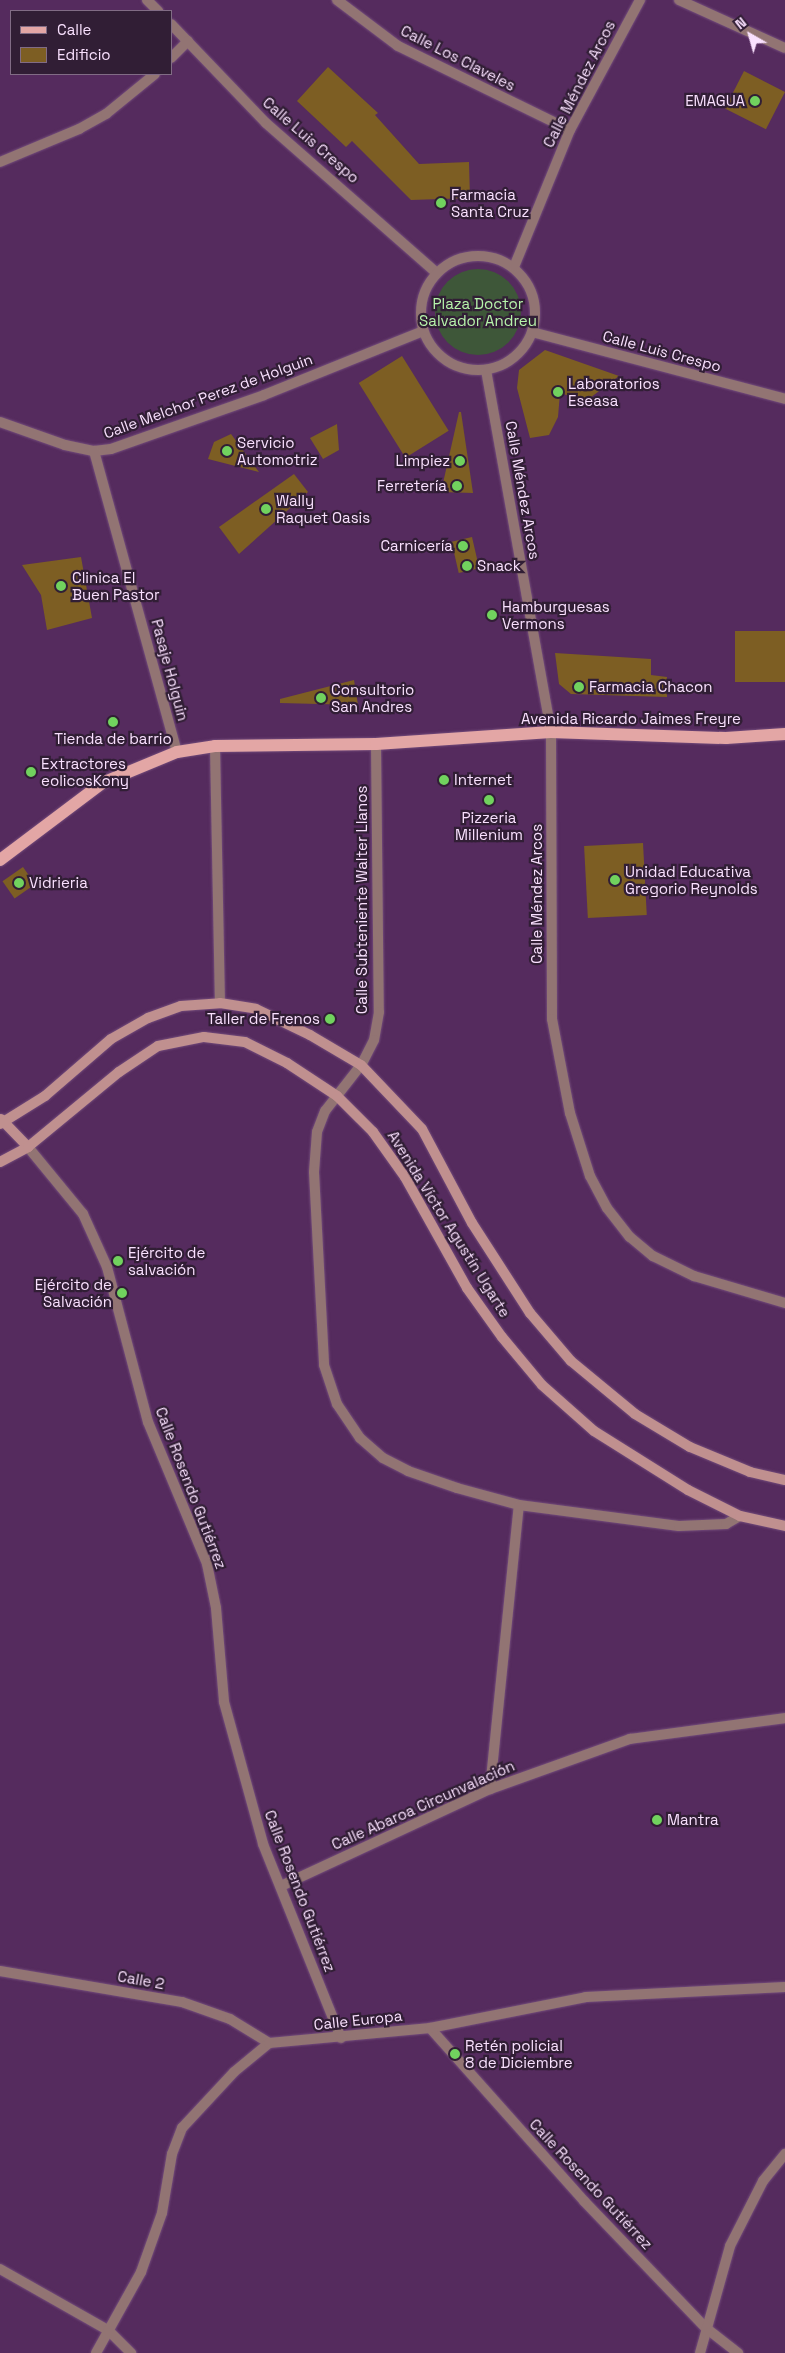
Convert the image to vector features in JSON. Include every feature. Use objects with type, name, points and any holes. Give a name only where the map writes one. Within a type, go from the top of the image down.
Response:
[{"type":"main road","name":"Avenida Ricardo Jaimes Freyre","points":[[0,860],[102,783],[176,752],[215,746],[376,744],[551,732],[726,738],[785,734]]},
{"type":"street","points":[[147,0],[157,10]]},
{"type":"street","name":"Calle Méndez Arcos","points":[[514,267],[570,130],[640,0]]},
{"type":"street","points":[[679,0],[785,48]]},
{"type":"street","name":"Calle Los Claveles","points":[[339,1],[398,46],[570,130]]},
{"type":"street","name":"Calle Luis Crespo","points":[[172,25],[266,123],[436,273]]},
{"type":"street","points":[[172,57],[188,41]]},
{"type":"street","points":[[0,162],[79,129],[106,114],[154,75]]},
{"type":"street","points":[[483,255],[499,259],[514,267],[531,290],[535,304],[532,332],[514,357],[486,370],[454,365],[440,357],[423,331],[422,300],[436,273],[450,262],[483,255]]},
{"type":"street","name":"Calle Melchor Perez de Holguin","points":[[0,422],[65,445],[94,451],[111,449],[264,395],[423,331]]},
{"type":"street","name":"Calle Luis Crespo","points":[[532,332],[785,399]]},
{"type":"street","name":"Calle Méndez Arcos","points":[[486,370],[551,732],[552,1019],[570,1113],[590,1176],[608,1208],[630,1237],[653,1256],[694,1276],[785,1303]]},
{"type":"street","name":"Pasaje Holguin","points":[[94,451],[176,752]]},
{"type":"street","name":"Calle Subteniente Walter Llanos","points":[[376,744],[379,1012],[374,1040],[361,1066],[325,1111],[317,1132],[314,1172],[324,1365],[337,1404],[360,1438],[383,1458],[408,1471],[519,1505],[679,1526],[726,1524],[740,1516]]},
{"type":"street","points":[[215,746],[220,1003]]},
{"type":"street","name":"Avenida Víctor Agustín Ugarte","points":[[1,1122],[45,1096],[111,1040],[148,1018],[181,1006],[220,1003],[256,1009],[310,1035],[361,1066],[422,1129],[472,1223],[530,1312],[571,1362],[635,1414],[690,1448],[750,1472],[785,1480]]},
{"type":"street","name":"Avenida Víctor Agustín Ugarte","points":[[0,1162],[28,1147],[119,1072],[158,1046],[183,1039],[228,1038],[244,1042],[287,1063],[337,1096],[373,1132],[404,1177],[467,1288],[542,1385],[594,1431],[642,1464],[740,1516],[785,1526]]},
{"type":"street","name":"Calle Rosendo Gutiérrez","points":[[1,1122],[28,1147],[83,1214],[107,1267],[148,1422],[207,1564],[216,1608],[226,1710],[263,1844],[341,2038]]},
{"type":"street","points":[[490,1789],[519,1505]]},
{"type":"street","name":"Calle Abaroa Circunvalación","points":[[281,1886],[490,1789],[630,1738],[785,1718]]},
{"type":"street","name":"Calle 2","points":[[0,1971],[182,2002],[230,2019],[268,2043]]},
{"type":"street","name":"Calle Europa","points":[[268,2043],[341,2038],[430,2028],[586,1997],[785,1986]]},
{"type":"street","name":"Calle Rosendo Gutiérrez","points":[[430,2028],[584,2201],[706,2328],[738,2353]]},
{"type":"street","points":[[96,2353],[141,2272],[162,2213],[172,2154],[182,2128],[228,2078],[268,2043]]},
{"type":"street","points":[[700,2353],[730,2246],[762,2181],[785,2154]]},
{"type":"street","points":[[0,2269],[108,2330],[131,2353]]},
{"type":"green space","name":"Plaza Doctor Salvador Andreu","points":[[478,269],[494,272],[502,276],[514,288],[518,296],[521,312],[518,328],[514,336],[502,348],[494,352],[478,355],[462,352],[454,348],[442,336],[438,328],[435,312],[438,296],[442,288],[454,276],[462,272]]},
{"type":"building","points":[[328,67],[378,113],[375,115],[419,164],[469,162],[470,198],[411,200],[352,141],[346,147],[297,101]]},
{"type":"building","name":"EMAGUA","points":[[744,71],[785,92],[766,129],[725,108]]},
{"type":"building","name":"Laboratorios Eseasa","points":[[545,350],[619,376],[586,401],[560,393],[558,417],[549,435],[530,438],[517,388],[519,370]]},
{"type":"building","points":[[402,356],[449,431],[405,458],[359,383]]},
{"type":"building","points":[[459,412],[461,412],[473,493],[441,492]]},
{"type":"building","points":[[337,424],[339,450],[323,459],[310,438]]},
{"type":"building","name":"Servicio Automotriz","points":[[231,434],[259,472],[208,459],[214,442]]},
{"type":"building","name":"Wally Raquet Oasis","points":[[294,474],[308,492],[239,554],[219,527]]},
{"type":"building","points":[[472,537],[479,568],[459,573],[452,542]]},
{"type":"building","name":"Clinica El Buen Pastor","points":[[81,557],[92,618],[47,630],[41,595],[22,565]]},
{"type":"building","points":[[735,631],[785,631],[785,682],[735,682]]},
{"type":"building","points":[[555,653],[651,659],[651,675],[667,677],[667,697],[571,694],[559,684]]},
{"type":"building","points":[[354,680],[358,705],[280,703],[280,699]]},
{"type":"building","name":"Unidad Educativa Gregorio Reynolds","points":[[643,843],[647,915],[588,918],[584,846]]},
{"type":"building","name":"Vidrieria","points":[[23,867],[35,884],[15,899],[3,881]]},
{"type":"place","name":"EMAGUA","points":[[755,101]]},
{"type":"place","name":"Farmacia Santa Cruz","points":[[441,203]]},
{"type":"place","name":"Laboratorios Eseasa","points":[[558,392]]},
{"type":"place","name":"Servicio Automotriz","points":[[227,451]]},
{"type":"place","name":"Limpiez","points":[[460,461]]},
{"type":"place","name":"Ferretería","points":[[457,486]]},
{"type":"place","name":"Wally Raquet Oasis","points":[[266,509]]},
{"type":"place","name":"Carnicería","points":[[463,546]]},
{"type":"place","name":"Snack","points":[[467,566]]},
{"type":"place","name":"Clinica El Buen Pastor","points":[[61,586]]},
{"type":"place","name":"Hamburguesas Vermons","points":[[492,615]]},
{"type":"place","name":"Farmacia Chacon","points":[[579,687]]},
{"type":"place","name":"Consultorio San Andres","points":[[321,698]]},
{"type":"place","name":"Tienda de barrio","points":[[113,722]]},
{"type":"place","name":"Extractores eolicosKony","points":[[31,772]]},
{"type":"place","name":"Internet","points":[[444,780]]},
{"type":"place","name":"Pizzeria Millenium","points":[[489,800]]},
{"type":"place","name":"Unidad Educativa Gregorio Reynolds","points":[[615,880]]},
{"type":"place","name":"Vidrieria","points":[[19,883]]},
{"type":"place","name":"Taller de Frenos","points":[[330,1019]]},
{"type":"place","name":"Ejército de salvación","points":[[118,1261]]},
{"type":"place","name":"Ejército de Salvación","points":[[122,1293]]},
{"type":"place","name":"Mantra","points":[[657,1820]]},
{"type":"place","name":"Retén policial 8 de Diciembre","points":[[455,2054]]}]
